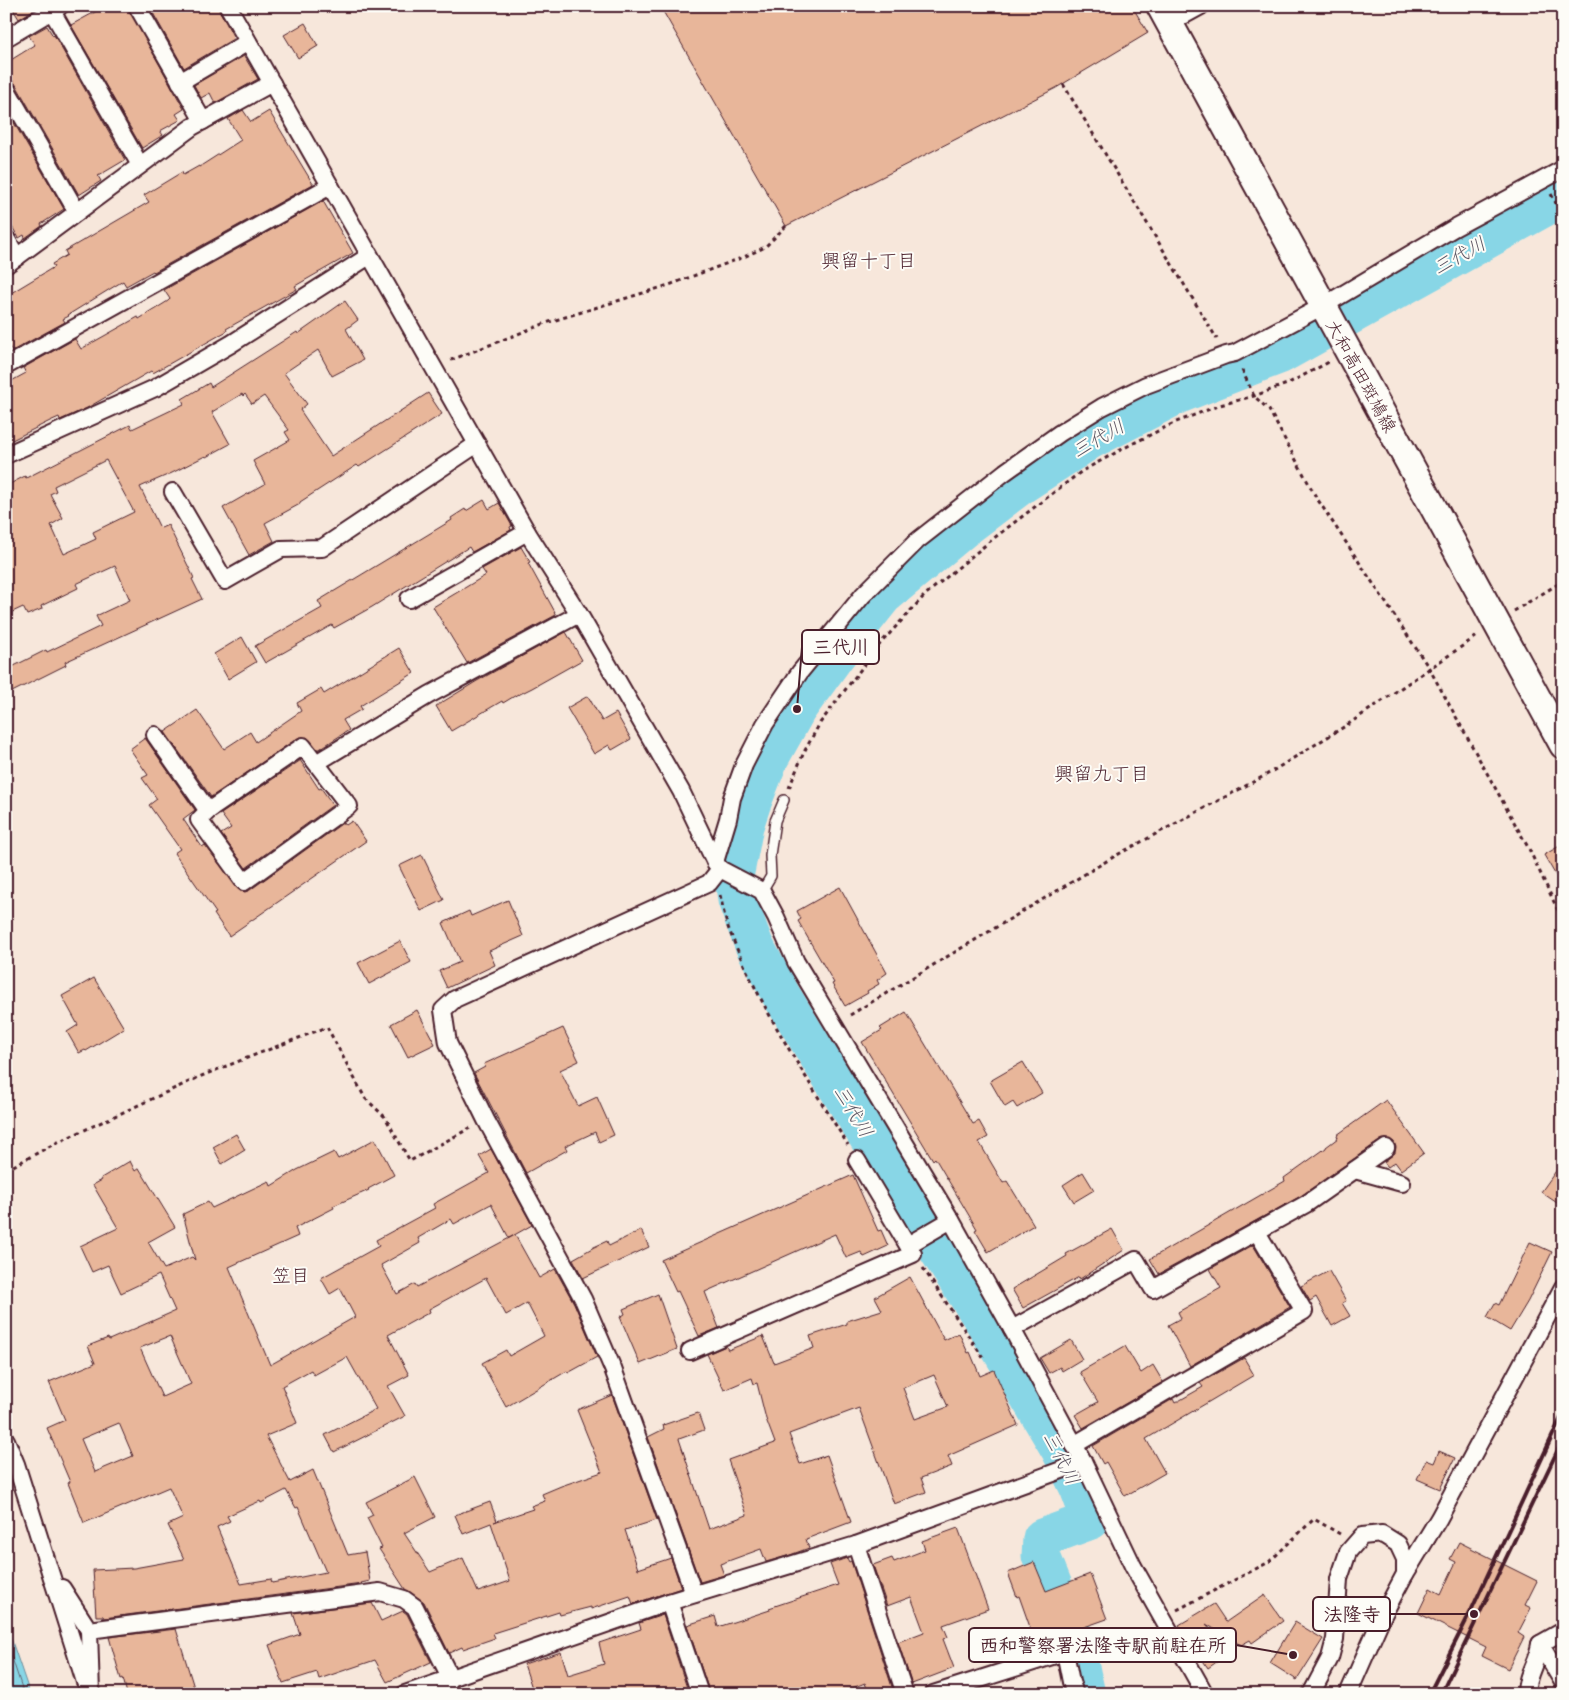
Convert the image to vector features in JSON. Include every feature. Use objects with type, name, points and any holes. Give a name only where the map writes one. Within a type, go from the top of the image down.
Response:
[{"type":"main road","name":"大和高田斑鳩線","points":[[1165,15],[1563,745]]},
{"type":"street","points":[[137,6],[203,121]]},
{"type":"street","points":[[228,6],[527,532],[579,614],[681,791],[717,865],[762,891],[796,962],[946,1223],[1012,1328],[1074,1445],[1081,1463],[1133,1566],[1205,1694]]},
{"type":"street","points":[[1165,15],[1201,6]]},
{"type":"street","points":[[6,38],[54,8],[140,165]]},
{"type":"street","points":[[180,82],[248,42]]},
{"type":"street","points":[[6,238],[12,261],[192,126],[272,83]]},
{"type":"street","points":[[6,88],[77,212]]},
{"type":"street","points":[[694,1594],[613,1369],[583,1299],[486,1120],[448,1043],[443,1010],[455,999],[709,884],[717,865],[738,782],[744,766],[765,724],[800,672],[863,594],[916,541],[1013,467],[1060,433],[1102,407],[1146,385],[1230,354],[1323,306],[1454,228],[1563,169]]},
{"type":"street","points":[[6,366],[330,186]]},
{"type":"street","points":[[6,454],[155,388],[231,344],[369,256]]},
{"type":"street","points":[[173,492],[225,581],[281,549],[322,548],[477,444]]},
{"type":"street","points":[[409,599],[527,532]]},
{"type":"street","points":[[316,763],[429,695],[579,614]]},
{"type":"street","points":[[155,735],[208,810]]},
{"type":"street","points":[[303,746],[316,763],[349,806],[244,882],[199,820],[208,810],[303,746]]},
{"type":"street","points":[[1012,1328],[1136,1260],[1153,1289],[1306,1204],[1386,1148]]},
{"type":"street","points":[[857,1160],[914,1246]]},
{"type":"street","points":[[1355,1170],[1402,1183]]},
{"type":"street","points":[[690,1351],[914,1246],[946,1223]]},
{"type":"street","points":[[1074,1445],[1304,1311],[1257,1232]]},
{"type":"street","points":[[1348,1694],[1382,1617],[1405,1574],[1439,1518],[1563,1287]]},
{"type":"street","points":[[6,1440],[16,1464],[90,1694]]},
{"type":"street","points":[[405,1694],[668,1602],[856,1545],[1081,1463]]},
{"type":"street","points":[[1311,1694],[1330,1658],[1335,1639],[1339,1580],[1348,1552],[1362,1536],[1382,1534],[1398,1544],[1405,1559],[1405,1574]]},
{"type":"street","points":[[856,1545],[905,1694]]},
{"type":"street","points":[[49,1569],[89,1630],[90,1694]]},
{"type":"street","points":[[89,1630],[380,1592],[404,1600],[415,1607],[450,1678],[444,1694]]},
{"type":"street","points":[[668,1602],[700,1694]]},
{"type":"street","points":[[1540,1644],[1563,1631]]},
{"type":"street","points":[[1540,1644],[1563,1682]]},
{"type":"street","points":[[1526,1694],[1526,1682],[1538,1659],[1540,1644]]},
{"type":"street","points":[[933,1694],[954,1691],[1065,1652],[1070,1682],[1076,1694]]},
{"type":"lane","points":[[762,891],[771,876],[770,855],[775,821],[784,800]]},
{"type":"path","points":[[1062,84],[1230,354],[1254,396],[1268,410],[1316,497],[1428,668],[1529,849],[1563,921]]},
{"type":"path","points":[[1548,190],[1563,216]]},
{"type":"path","points":[[433,367],[546,322],[669,285],[744,257],[764,248],[786,226]]},
{"type":"path","points":[[784,800],[804,752],[820,723],[880,644],[925,595],[994,538],[1082,471],[1174,422],[1220,405],[1288,384],[1349,352]]},
{"type":"path","points":[[1512,613],[1563,581]]},
{"type":"path","points":[[833,1025],[1115,856],[1266,775],[1347,725],[1482,632]]},
{"type":"path","points":[[717,865],[719,891],[729,931],[788,1046],[857,1160]]},
{"type":"path","points":[[6,1170],[54,1144],[206,1074],[327,1027],[365,1098],[385,1117],[410,1161],[486,1120]]},
{"type":"path","points":[[914,1246],[984,1359]]},
{"type":"path","points":[[1162,1618],[1269,1562],[1314,1519],[1356,1543]]},
{"type":"water","points":[[6,1624],[30,1694],[6,1694]]},
{"type":"building","points":[[11,6],[35,6],[36,8],[19,19]]},
{"type":"building","points":[[106,6],[127,6],[184,109],[176,114],[180,120],[160,131],[163,135],[142,148],[71,25]]},
{"type":"building","points":[[149,6],[217,6],[233,39],[184,68]]},
{"type":"building","points":[[660,6],[1132,6],[1148,33],[1056,88],[786,226]]},
{"type":"building","points":[[305,23],[318,46],[298,58],[284,35]]},
{"type":"building","points":[[47,26],[54,35],[125,160],[98,176],[101,181],[79,195],[15,83],[6,78],[6,63],[35,45],[29,36]]},
{"type":"building","points":[[244,56],[258,79],[215,103],[210,93],[201,98],[194,85]]},
{"type":"building","points":[[6,109],[64,209],[41,224],[42,226],[25,238],[24,235],[19,238],[6,217]]},
{"type":"building","points":[[243,110],[251,122],[269,111],[313,184],[154,272],[126,286],[123,281],[68,315],[63,319],[65,322],[12,351],[6,341],[6,296],[54,267],[52,264],[67,255],[65,251],[149,202],[144,195],[182,172],[183,175],[199,167],[241,140],[228,119]]},
{"type":"building","points":[[323,201],[353,253],[295,286],[297,289],[226,329],[227,331],[153,373],[151,371],[87,408],[60,420],[59,417],[6,443],[6,384],[26,373],[23,368],[75,339],[81,349],[138,317],[139,319],[170,299],[164,290]]},
{"type":"building","points":[[345,301],[358,320],[346,329],[363,360],[332,376],[318,350],[284,373],[307,404],[300,410],[331,456],[428,393],[442,414],[359,467],[357,465],[300,502],[300,504],[265,523],[274,541],[249,555],[223,508],[265,484],[253,461],[290,440],[285,432],[289,430],[264,396],[252,404],[245,394],[243,396],[242,394],[212,412],[230,444],[140,487],[159,526],[161,528],[168,525],[202,599],[65,662],[66,665],[6,695],[6,670],[101,626],[96,616],[130,600],[115,566],[76,584],[78,588],[41,606],[42,609],[27,615],[23,607],[6,615],[6,486],[25,476],[26,478],[130,425],[132,429],[184,404],[182,399],[209,383],[211,387],[297,332],[298,334]],"holes":[[[106,460],[134,512],[93,532],[96,539],[64,554],[51,525],[63,518],[50,494],[56,491],[54,486]]]},
{"type":"building","points":[[484,500],[489,509],[499,503],[512,526],[510,527],[511,530],[472,552],[469,547],[372,607],[334,628],[332,625],[265,663],[255,646],[322,608],[318,601],[452,520],[451,518],[465,509],[466,511]]},
{"type":"building","points":[[521,547],[556,615],[467,663],[433,607],[486,575],[482,569]]},
{"type":"building","points":[[566,632],[582,660],[503,703],[502,701],[451,731],[436,706]]},
{"type":"building","points":[[242,637],[256,662],[228,679],[214,654]]},
{"type":"building","points":[[399,648],[414,673],[360,706],[362,709],[343,720],[349,730],[318,750],[307,737],[298,738],[211,797],[165,732],[197,710],[224,749],[250,732],[256,742],[301,711],[297,703],[321,689],[324,694]]},
{"type":"building","points":[[588,696],[602,721],[616,713],[631,739],[612,750],[609,745],[594,754],[567,708]]},
{"type":"building","points":[[145,738],[195,810],[183,819],[202,847],[205,845],[240,891],[250,890],[344,822],[346,825],[352,821],[366,841],[229,936],[214,914],[216,913],[174,853],[180,849],[149,805],[157,799],[142,778],[148,775],[130,749]]},
{"type":"building","points":[[300,760],[319,789],[321,788],[333,805],[246,868],[221,834],[231,828],[221,814]]},
{"type":"building","points":[[1563,844],[1563,888],[1544,855]]},
{"type":"building","points":[[422,855],[444,900],[421,911],[399,866]]},
{"type":"building","points":[[840,887],[887,973],[877,980],[879,984],[867,991],[868,993],[845,1006],[832,984],[834,983],[798,921],[801,919],[797,911]]},
{"type":"building","points":[[508,900],[523,936],[489,951],[495,965],[447,988],[439,971],[460,962],[443,923],[469,911],[471,916]]},
{"type":"building","points":[[400,941],[411,962],[369,984],[358,963]]},
{"type":"building","points":[[94,978],[124,1028],[86,1051],[79,1053],[67,1032],[78,1025],[62,996]]},
{"type":"building","points":[[417,1010],[435,1044],[408,1057],[391,1024]]},
{"type":"building","points":[[906,1012],[973,1124],[979,1121],[988,1137],[979,1142],[1003,1183],[1007,1181],[1034,1225],[988,1252],[975,1230],[977,1229],[935,1158],[933,1160],[862,1042]]},
{"type":"building","points":[[563,1028],[579,1061],[560,1070],[578,1106],[597,1097],[614,1135],[599,1142],[595,1132],[565,1146],[567,1150],[526,1173],[474,1073],[485,1067],[484,1064]]},
{"type":"building","points":[[1023,1062],[1042,1093],[1017,1108],[1013,1102],[1005,1107],[990,1081]]},
{"type":"building","points":[[1386,1100],[1424,1153],[1401,1170],[1395,1162],[1388,1167],[1384,1162],[1395,1153],[1396,1147],[1390,1139],[1381,1140],[1301,1196],[1159,1274],[1150,1259],[1285,1181],[1284,1178],[1338,1138],[1337,1135]]},
{"type":"building","points":[[236,1134],[245,1150],[222,1164],[213,1147]]},
{"type":"building","points":[[375,1139],[394,1175],[295,1228],[298,1236],[229,1267],[270,1365],[355,1317],[340,1288],[330,1294],[321,1278],[379,1246],[376,1240],[435,1208],[433,1204],[489,1173],[479,1156],[491,1149],[532,1225],[509,1238],[491,1204],[454,1224],[451,1219],[418,1238],[420,1243],[381,1265],[397,1294],[415,1284],[417,1287],[515,1235],[539,1278],[555,1269],[574,1303],[597,1357],[568,1373],[567,1371],[506,1407],[482,1363],[506,1350],[509,1356],[544,1336],[527,1303],[506,1315],[486,1278],[429,1309],[430,1312],[388,1335],[409,1375],[388,1386],[405,1416],[334,1452],[325,1435],[376,1409],[347,1357],[314,1375],[311,1370],[282,1386],[297,1423],[266,1436],[290,1482],[313,1470],[348,1555],[365,1552],[370,1581],[362,1584],[104,1618],[103,1616],[96,1616],[93,1570],[134,1568],[184,1559],[168,1525],[183,1518],[169,1487],[84,1523],[68,1483],[70,1482],[47,1428],[65,1420],[49,1382],[95,1363],[88,1346],[108,1338],[109,1340],[175,1311],[159,1275],[121,1293],[108,1265],[92,1272],[80,1246],[118,1228],[93,1185],[102,1180],[101,1178],[130,1161],[135,1171],[139,1168],[175,1227],[148,1242],[164,1269],[192,1257],[195,1260],[183,1214],[208,1202],[212,1208],[269,1181],[271,1186],[297,1170],[334,1152],[338,1159]],"holes":[[[170,1336],[191,1384],[162,1397],[140,1348]],[[119,1423],[133,1456],[95,1472],[81,1439]],[[286,1490],[296,1508],[298,1507],[326,1572],[272,1583],[271,1579],[241,1584],[217,1527],[230,1521],[227,1516],[260,1501],[261,1503]]]},
{"type":"building","points":[[1563,1161],[1563,1207],[1541,1192]]},
{"type":"building","points":[[1083,1172],[1094,1190],[1074,1202],[1063,1185]]},
{"type":"building","points":[[853,1175],[878,1231],[881,1230],[888,1246],[864,1257],[861,1252],[846,1258],[835,1234],[705,1292],[719,1328],[699,1336],[661,1260]]},
{"type":"building","points":[[1112,1229],[1124,1250],[1080,1279],[1079,1277],[1023,1308],[1012,1289],[1067,1256],[1066,1254]]},
{"type":"building","points":[[641,1230],[649,1247],[583,1278],[573,1259],[607,1241],[609,1246]]},
{"type":"building","points":[[1530,1242],[1552,1252],[1528,1301],[1510,1331],[1487,1317],[1495,1303],[1499,1305]]},
{"type":"building","points":[[1253,1245],[1290,1307],[1190,1366],[1168,1325],[1181,1318],[1178,1312],[1221,1288],[1210,1269]]},
{"type":"building","points":[[1329,1271],[1346,1301],[1342,1303],[1350,1316],[1332,1326],[1316,1297],[1310,1301],[1301,1286]]},
{"type":"building","points":[[910,1277],[944,1340],[959,1333],[968,1353],[970,1352],[980,1376],[994,1370],[1018,1425],[948,1456],[952,1466],[921,1478],[926,1492],[894,1504],[859,1408],[789,1434],[800,1464],[827,1455],[851,1522],[806,1539],[809,1548],[790,1555],[766,1562],[761,1549],[720,1564],[724,1575],[700,1582],[648,1437],[664,1429],[663,1425],[698,1413],[704,1430],[679,1439],[709,1529],[747,1515],[728,1460],[775,1443],[766,1419],[757,1383],[754,1384],[752,1378],[724,1390],[707,1354],[726,1346],[728,1350],[763,1336],[774,1363],[814,1348],[810,1336],[847,1324],[847,1321],[882,1310],[875,1297]],"holes":[[[934,1375],[948,1407],[915,1419],[903,1388]]]},
{"type":"building","points":[[658,1294],[677,1349],[640,1364],[620,1317],[625,1314],[623,1309]]},
{"type":"building","points":[[1071,1340],[1082,1359],[1062,1371],[1060,1367],[1049,1373],[1040,1358]]},
{"type":"building","points":[[1125,1346],[1141,1373],[1153,1365],[1163,1382],[1083,1428],[1075,1415],[1098,1402],[1080,1372]]},
{"type":"building","points":[[1244,1358],[1254,1375],[1146,1439],[1165,1473],[1125,1496],[1106,1462],[1103,1464],[1093,1446],[1173,1399],[1175,1403],[1203,1387],[1200,1383]]},
{"type":"building","points":[[612,1395],[657,1520],[625,1530],[638,1569],[671,1558],[681,1588],[633,1604],[630,1596],[591,1609],[591,1607],[560,1615],[559,1612],[493,1633],[495,1638],[463,1649],[462,1647],[449,1653],[424,1602],[405,1589],[379,1549],[382,1548],[367,1518],[373,1515],[366,1502],[415,1477],[435,1517],[404,1533],[430,1572],[463,1558],[478,1592],[510,1581],[491,1523],[463,1534],[455,1515],[490,1502],[497,1521],[533,1509],[531,1506],[545,1501],[542,1494],[602,1472],[577,1410]]},
{"type":"building","points":[[1439,1451],[1455,1458],[1440,1489],[1417,1479],[1426,1460],[1434,1463]]},
{"type":"building","points":[[958,1528],[988,1609],[943,1625],[948,1637],[943,1639],[954,1668],[912,1684],[898,1642],[924,1632],[911,1597],[887,1606],[873,1565],[892,1558],[894,1562],[925,1550],[922,1541]]},
{"type":"building","points":[[1459,1542],[1537,1581],[1525,1605],[1531,1608],[1518,1633],[1524,1637],[1508,1669],[1482,1656],[1486,1647],[1418,1613],[1430,1588],[1441,1594],[1456,1562],[1450,1559]]},
{"type":"building","points":[[847,1558],[849,1562],[851,1561],[893,1690],[883,1694],[869,1694],[865,1683],[837,1694],[710,1694],[687,1625],[715,1616],[718,1627],[838,1585],[830,1564]]},
{"type":"building","points":[[1034,1562],[1046,1591],[1090,1574],[1107,1619],[1036,1644],[1019,1596],[1017,1597],[1008,1573]]},
{"type":"building","points":[[1265,1595],[1283,1621],[1252,1643],[1250,1640],[1241,1645],[1206,1624],[1231,1652],[1208,1668],[1179,1625],[1214,1604],[1226,1622]]},
{"type":"building","points":[[372,1603],[381,1621],[403,1611],[407,1614],[431,1662],[387,1682],[375,1660],[319,1679],[317,1672],[283,1683],[269,1645],[300,1634],[293,1613]]},
{"type":"building","points":[[663,1615],[689,1694],[534,1694],[524,1664],[561,1652],[568,1675],[604,1664],[599,1643],[641,1629],[639,1623]]},
{"type":"building","points":[[1295,1622],[1323,1639],[1297,1680],[1270,1663]]},
{"type":"building","points":[[176,1629],[196,1694],[127,1694],[109,1637]]},
{"type":"waterway","name":"三代川","points":[[1086,1694],[1072,1633],[1041,1556],[1042,1538],[1091,1520],[1079,1488],[1060,1449],[984,1321],[922,1225],[781,995],[754,945],[737,900],[734,877],[744,826],[769,759],[797,709],[836,655],[883,596],[963,529],[1021,485],[1090,440],[1179,394],[1281,354],[1563,197]]},
{"type":"railway","points":[[1429,1694],[1470,1613],[1563,1413]]},
{"type":"railway","points":[[1441,1694],[1563,1439]]},
{"type":"place","name":"三代川","points":[[797,709]]},
{"type":"place","name":"法隆寺","points":[[1474,1614]]},
{"type":"place","name":"西和警察署法隆寺駅前駐在所","points":[[1293,1655]]},
{"type":"district","name":"興留十丁目","points":[[869,260]]},
{"type":"district","name":"興留九丁目","points":[[1102,773]]},
{"type":"district","name":"笠目","points":[[291,1275]]}]
